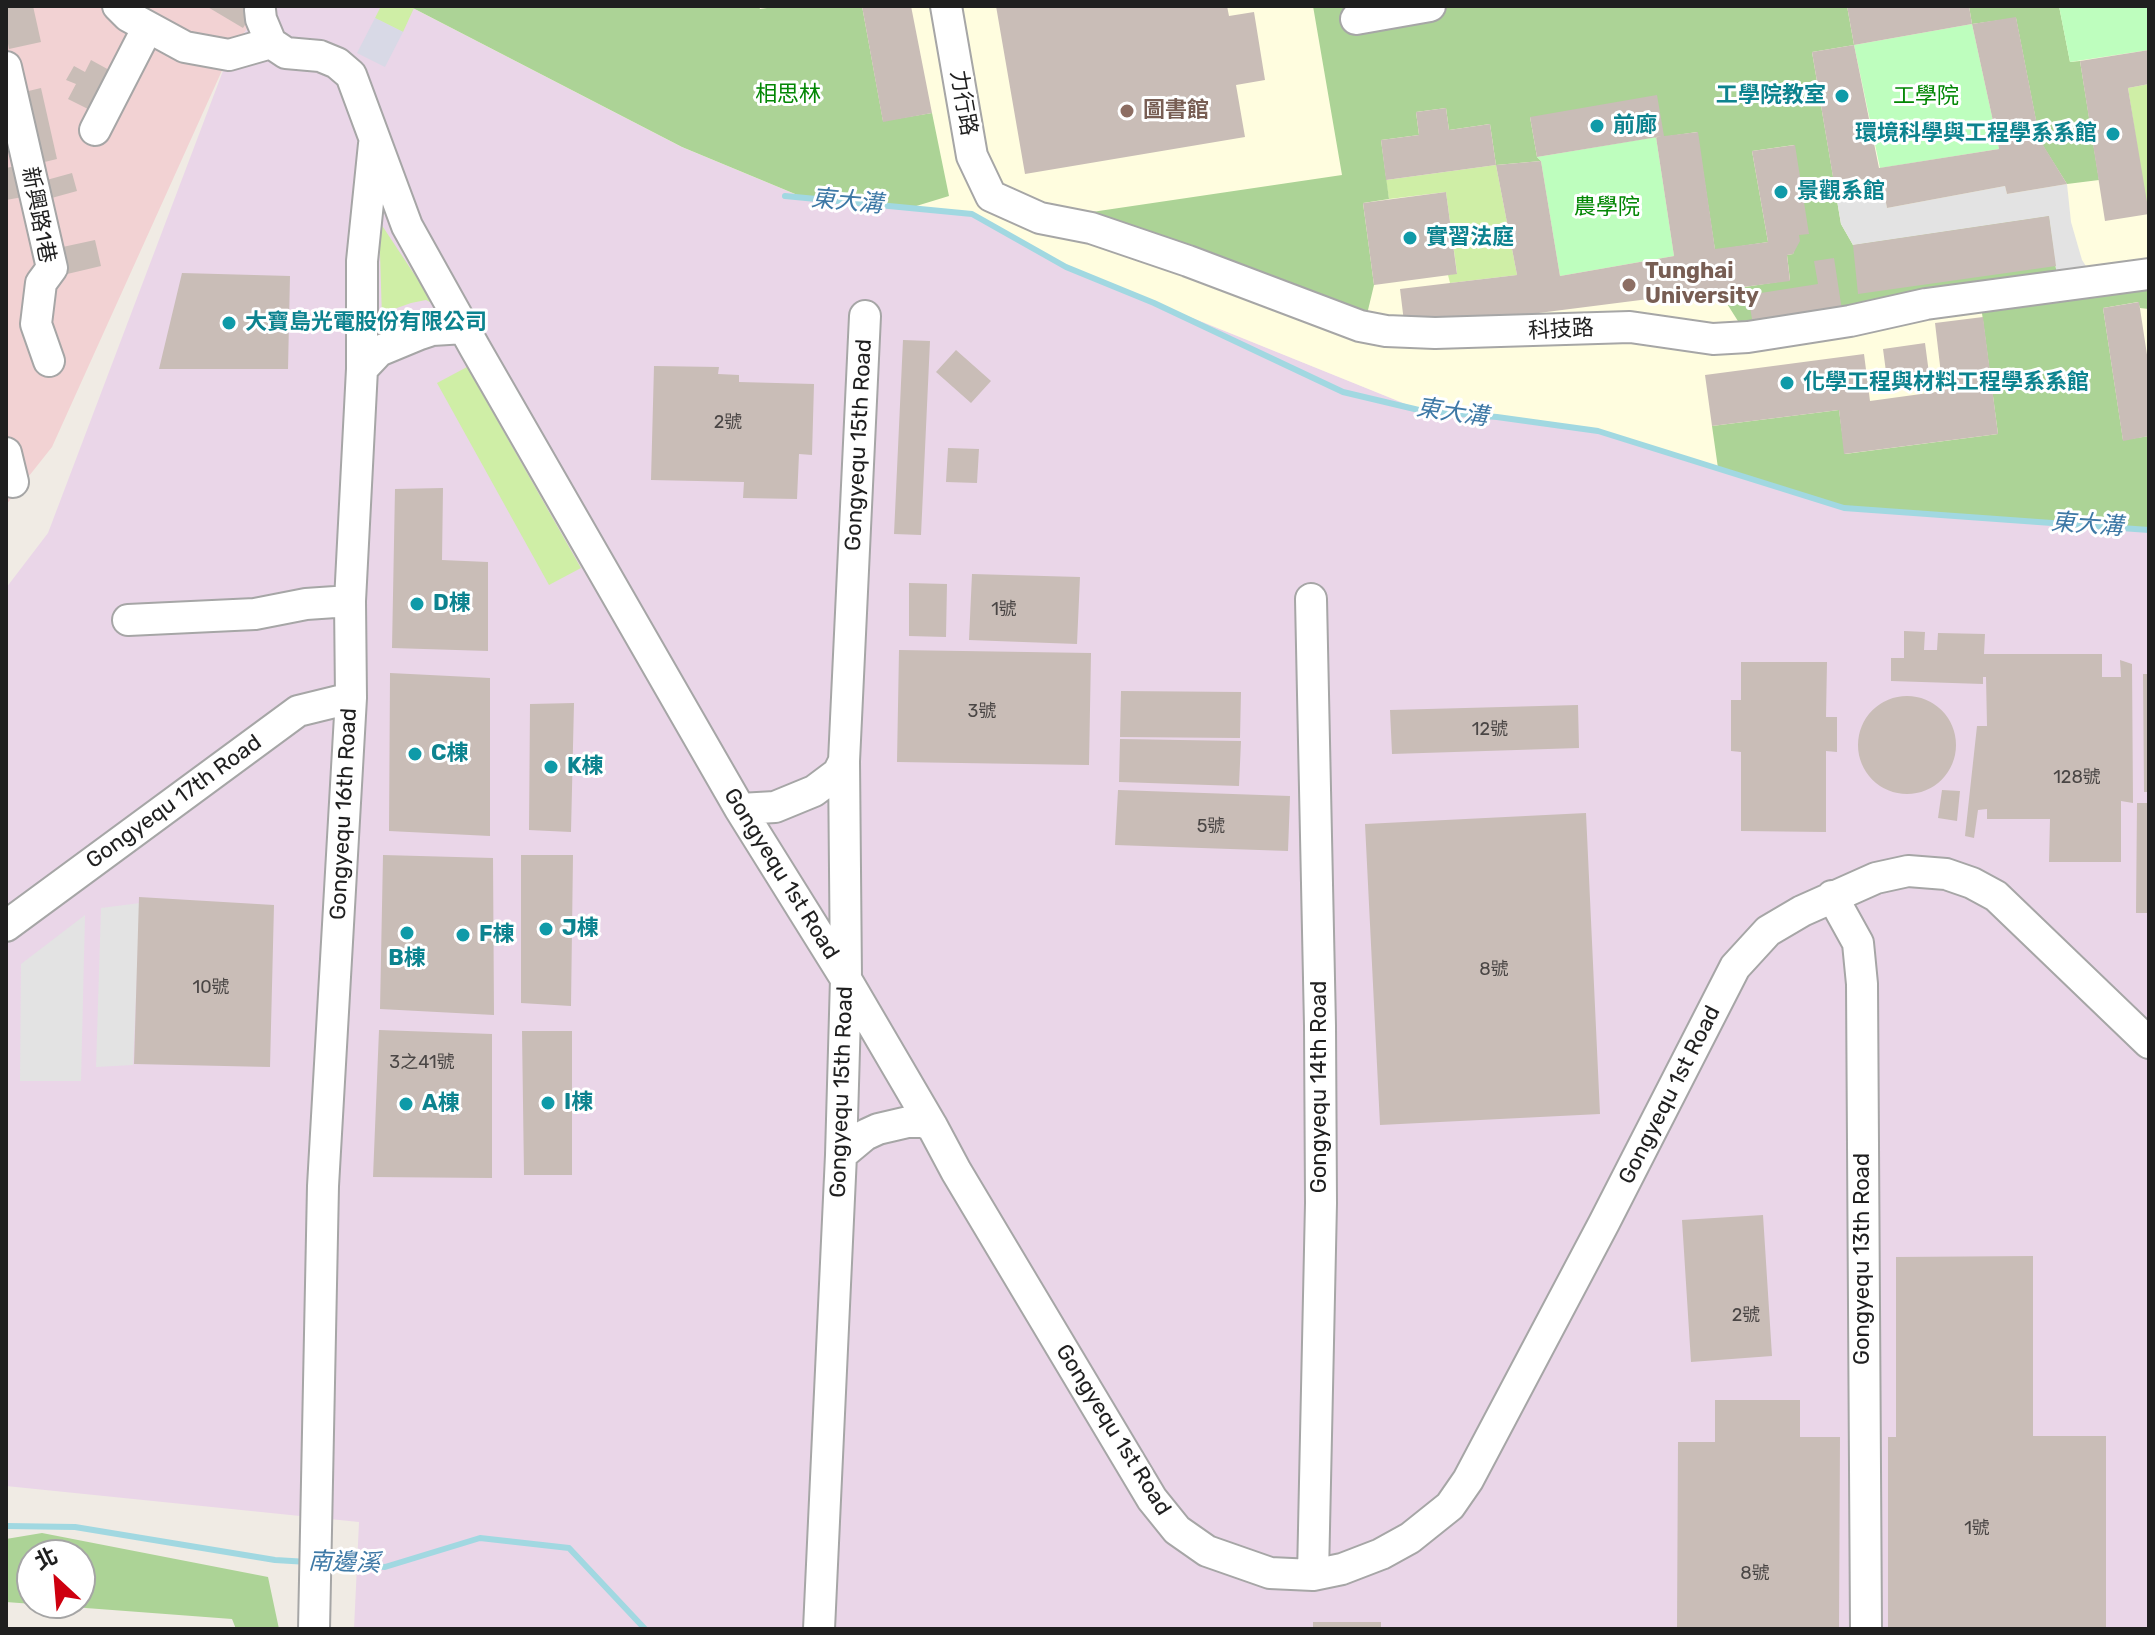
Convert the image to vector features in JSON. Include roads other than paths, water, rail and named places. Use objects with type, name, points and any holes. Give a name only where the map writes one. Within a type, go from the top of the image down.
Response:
[{"type":"street","points":[[118,6],[128,16],[185,47],[229,55],[271,43],[260,7]]},
{"type":"street","name":"力行路","points":[[946,6],[972,156],[991,196]]},
{"type":"street","points":[[1356,19],[1430,6]]},
{"type":"street","points":[[95,130],[148,27]]},
{"type":"street","name":"Gongyequ 1st Road","points":[[271,43],[286,53],[320,56],[337,63],[351,75],[407,226],[740,809],[846,979],[956,1171],[1152,1499],[1177,1530],[1207,1551],[1270,1573],[1313,1575],[1342,1569],[1381,1554],[1410,1538],[1450,1506],[1468,1480],[1604,1223],[1735,967],[1768,931],[1832,896],[1876,878],[1908,871],[1946,874],[1972,883],[1996,896],[2149,1043]]},
{"type":"street","name":"新興路1巷","points":[[6,67],[52,268],[41,283],[36,324],[49,361]]},
{"type":"street","name":"Gongyequ 16th Road","points":[[314,1629],[323,1186],[351,698],[350,601],[362,369],[362,261],[374,138]]},
{"type":"street","name":"科技路","points":[[991,196],[1040,218],[1091,228],[1360,326],[1386,331],[1534,332],[1630,327],[1713,339],[1748,337],[1850,321],[1926,304],[2149,274]]},
{"type":"street","name":"Gongyequ 15th Road","points":[[819,1629],[841,1155],[846,979],[844,761],[865,316]]},
{"type":"street","points":[[362,369],[379,351],[420,334],[465,328]]},
{"type":"street","name":"Gongyequ 14th Road","points":[[1311,599],[1321,1188],[1313,1575]]},
{"type":"street","points":[[128,620],[255,614],[306,604],[350,601]]},
{"type":"street","name":"Gongyequ 17th Road","points":[[6,926],[298,711],[351,698]]},
{"type":"street","points":[[740,809],[775,807],[814,791],[838,773],[844,761]]},
{"type":"street","name":"Gongyequ 13th Road","points":[[1832,896],[1858,943],[1862,984],[1866,1629]]},
{"type":"street","points":[[841,1155],[865,1135],[878,1129],[908,1122],[923,1122],[932,1126]]},
{"type":"waterway","name":"東大溝","points":[[785,196],[972,214],[1066,267],[1154,303],[1343,392],[1423,411],[1497,417],[1598,431],[1844,508],[2149,530]]},
{"type":"waterway","name":"南邊溪","points":[[6,1526],[75,1527],[275,1560],[308,1562]]},
{"type":"waterway","name":"南邊溪","points":[[323,1563],[385,1567],[480,1538],[569,1548],[645,1629]]},
{"type":"place","name":"工學院教室","points":[[1842,96]]},
{"type":"place","name":"圖書館","points":[[1127,111]]},
{"type":"place","name":"前廊","points":[[1597,126]]},
{"type":"place","name":"環境科學與工程學系系館","points":[[2113,134]]},
{"type":"place","name":"景觀系館","points":[[1781,192]]},
{"type":"place","name":"實習法庭","points":[[1410,238]]},
{"type":"place","name":"Tunghai University","points":[[1629,285]]},
{"type":"place","name":"大寶島光電股份有限公司","points":[[229,323]]},
{"type":"place","name":"化學工程與材料工程學系系館","points":[[1787,383]]},
{"type":"place","name":"D棟","points":[[417,604]]},
{"type":"place","name":"C棟","points":[[415,754]]},
{"type":"place","name":"K棟","points":[[551,767]]},
{"type":"place","name":"J棟","points":[[546,929]]},
{"type":"place","name":"B棟","points":[[407,933]]},
{"type":"place","name":"F棟","points":[[463,935]]},
{"type":"place","name":"I棟","points":[[548,1103]]},
{"type":"place","name":"A棟","points":[[406,1104]]},
{"type":"park label","name":"相思林","points":[[788,95]]},
{"type":"park label","name":"工學院","points":[[1926,97]]},
{"type":"park label","name":"農學院","points":[[1607,208]]}]
